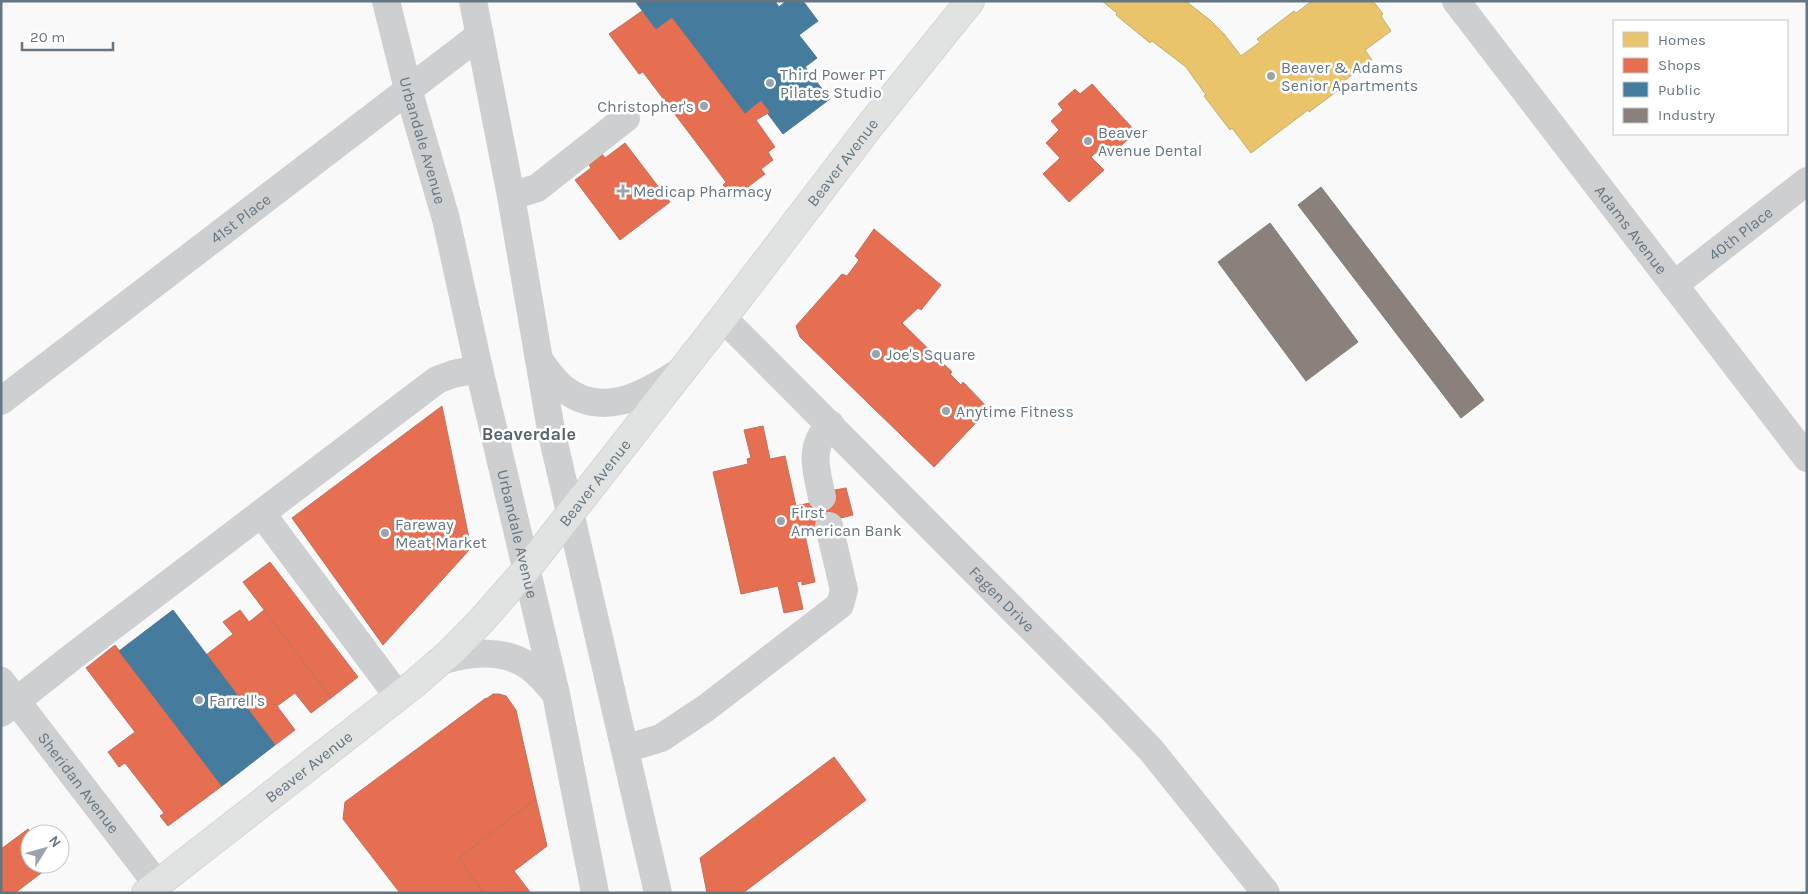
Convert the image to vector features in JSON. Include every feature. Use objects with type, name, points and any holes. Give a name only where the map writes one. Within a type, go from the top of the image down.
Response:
[{"type":"main road","name":"Beaver Avenue","points":[[151,888],[398,696],[439,662],[481,621],[526,570],[723,318],[866,130],[970,1]]},
{"type":"street","name":"Urbandale Avenue","points":[[386,1],[408,89],[446,219],[479,369],[556,694],[595,893]]},
{"type":"street","points":[[473,1],[511,196],[551,430],[658,893]]},
{"type":"street","name":"Adams Avenue","points":[[1456,1],[1807,458]]},
{"type":"street","name":"41st Place","points":[[1,401],[480,35]]},
{"type":"street","points":[[511,196],[537,188],[626,118]]},
{"type":"street","name":"40th Place","points":[[1674,285],[1807,181]]},
{"type":"street","name":"Fagen Drive","points":[[723,318],[1092,688],[1145,744],[1266,893]]},
{"type":"street","points":[[539,361],[562,388],[586,401],[618,401],[639,396],[682,370]]},
{"type":"street","points":[[6,698],[76,654],[437,380],[453,374],[479,369]]},
{"type":"street","points":[[822,497],[815,465],[815,450],[820,437],[830,424]]},
{"type":"street","points":[[262,514],[398,696]]},
{"type":"street","points":[[625,749],[661,738],[706,708],[840,606],[844,590],[829,526]]},
{"type":"street","points":[[439,662],[455,656],[472,654],[504,656],[529,666],[556,694]]},
{"type":"street","name":"Sheridan Avenue","points":[[6,698],[151,888]]},
{"type":"building: Homes","name":"Beaver & Adams Senior Apartments","points":[[1102,1],[1190,1],[1188,3],[1224,34],[1241,56],[1260,42],[1257,39],[1294,11],[1296,13],[1312,1],[1373,1],[1383,14],[1381,16],[1391,31],[1365,50],[1372,60],[1337,86],[1340,89],[1309,112],[1308,110],[1251,153],[1232,128],[1230,130],[1204,96],[1206,95],[1186,67],[1152,41],[1150,43]]},
{"type":"building: Shops","name":"Christopher's","points":[[642,11],[656,29],[672,17],[745,113],[761,100],[770,112],[756,120],[775,147],[768,152],[773,160],[761,169],[765,174],[733,198],[723,185],[726,182],[643,72],[639,74],[609,34]]},
{"type":"building: Shops","name":"Beaver Avenue Dental","points":[[1092,84],[1136,132],[1114,152],[1106,144],[1091,157],[1104,170],[1069,202],[1043,174],[1060,158],[1046,143],[1059,130],[1051,121],[1063,110],[1058,104],[1075,89],[1080,94]]},
{"type":"building: Shops","name":"Medicap Pharmacy","points":[[625,143],[670,202],[620,240],[575,180],[591,168],[588,163],[602,154],[605,158]]},
{"type":"building: Shops","name":"Joe's Square","points":[[874,229],[941,285],[921,310],[918,308],[902,323],[952,372],[950,374],[961,385],[963,382],[989,409],[934,467],[800,337],[796,326],[842,274],[847,276],[859,260],[855,256]]},
{"type":"building: Shops","name":"Fareway Meat Market","points":[[442,406],[471,548],[383,645],[292,518]]},
{"type":"building: Shops","name":"First American Bank","points":[[763,426],[770,459],[785,456],[796,506],[814,502],[829,491],[846,488],[853,515],[837,519],[820,532],[805,535],[815,582],[802,585],[802,581],[797,582],[803,609],[784,613],[778,586],[741,594],[713,472],[748,464],[747,459],[751,458],[744,430]]},
{"type":"building: Shops","points":[[270,562],[358,677],[331,698],[243,582]]},
{"type":"building: Shops","points":[[240,610],[249,622],[264,610],[331,698],[311,713],[295,693],[277,706],[295,730],[275,745],[206,655],[233,634],[223,622]]},
{"type":"building: Shops","points":[[115,645],[222,786],[168,826],[160,816],[164,813],[125,763],[119,767],[108,752],[135,732],[86,668]]},
{"type":"building: Shops","points":[[493,694],[506,696],[516,710],[536,799],[459,858],[484,893],[400,893],[343,819],[345,802]]},
{"type":"building: Shops","points":[[834,757],[866,800],[743,893],[707,893],[700,858]]},
{"type":"building: Shops","points":[[536,799],[547,846],[514,871],[530,892],[484,893],[459,858]]},
{"type":"building: Shops","points":[[20,835],[20,874],[40,874],[15,893],[1,893],[1,849]]},
{"type":"building: Public","name":"Third Power PT Pilates Studio","points":[[635,1],[775,1],[779,7],[786,1],[803,1],[818,21],[799,35],[817,58],[805,67],[830,99],[783,134],[768,114],[770,112],[761,100],[745,113],[672,17],[656,29]]},
{"type":"building: Public","name":"Farrell's","points":[[173,610],[275,745],[222,786],[119,651]]},
{"type":"building: Industry","points":[[1321,187],[1484,400],[1461,418],[1298,205]]},
{"type":"building: Industry","points":[[1270,223],[1358,342],[1306,381],[1218,262]]},
{"type":"place","name":"Beaver & Adams Senior Apartments","points":[[1271,76]]},
{"type":"place","name":"Third Power PT Pilates Studio","points":[[770,83]]},
{"type":"place","name":"Christopher's","points":[[704,106]]},
{"type":"place","name":"Beaver Avenue Dental","points":[[1088,141]]},
{"type":"place","name":"Medicap Pharmacy","points":[[623,191]]},
{"type":"place","name":"Joe's Square","points":[[876,354]]},
{"type":"place","name":"Anytime Fitness","points":[[946,411]]},
{"type":"place","name":"First American Bank","points":[[781,521]]},
{"type":"place","name":"Fareway Meat Market","points":[[385,533]]},
{"type":"place","name":"Farrell's","points":[[199,700]]},
{"type":"district","name":"Beaverdale","points":[[529,434]]}]
